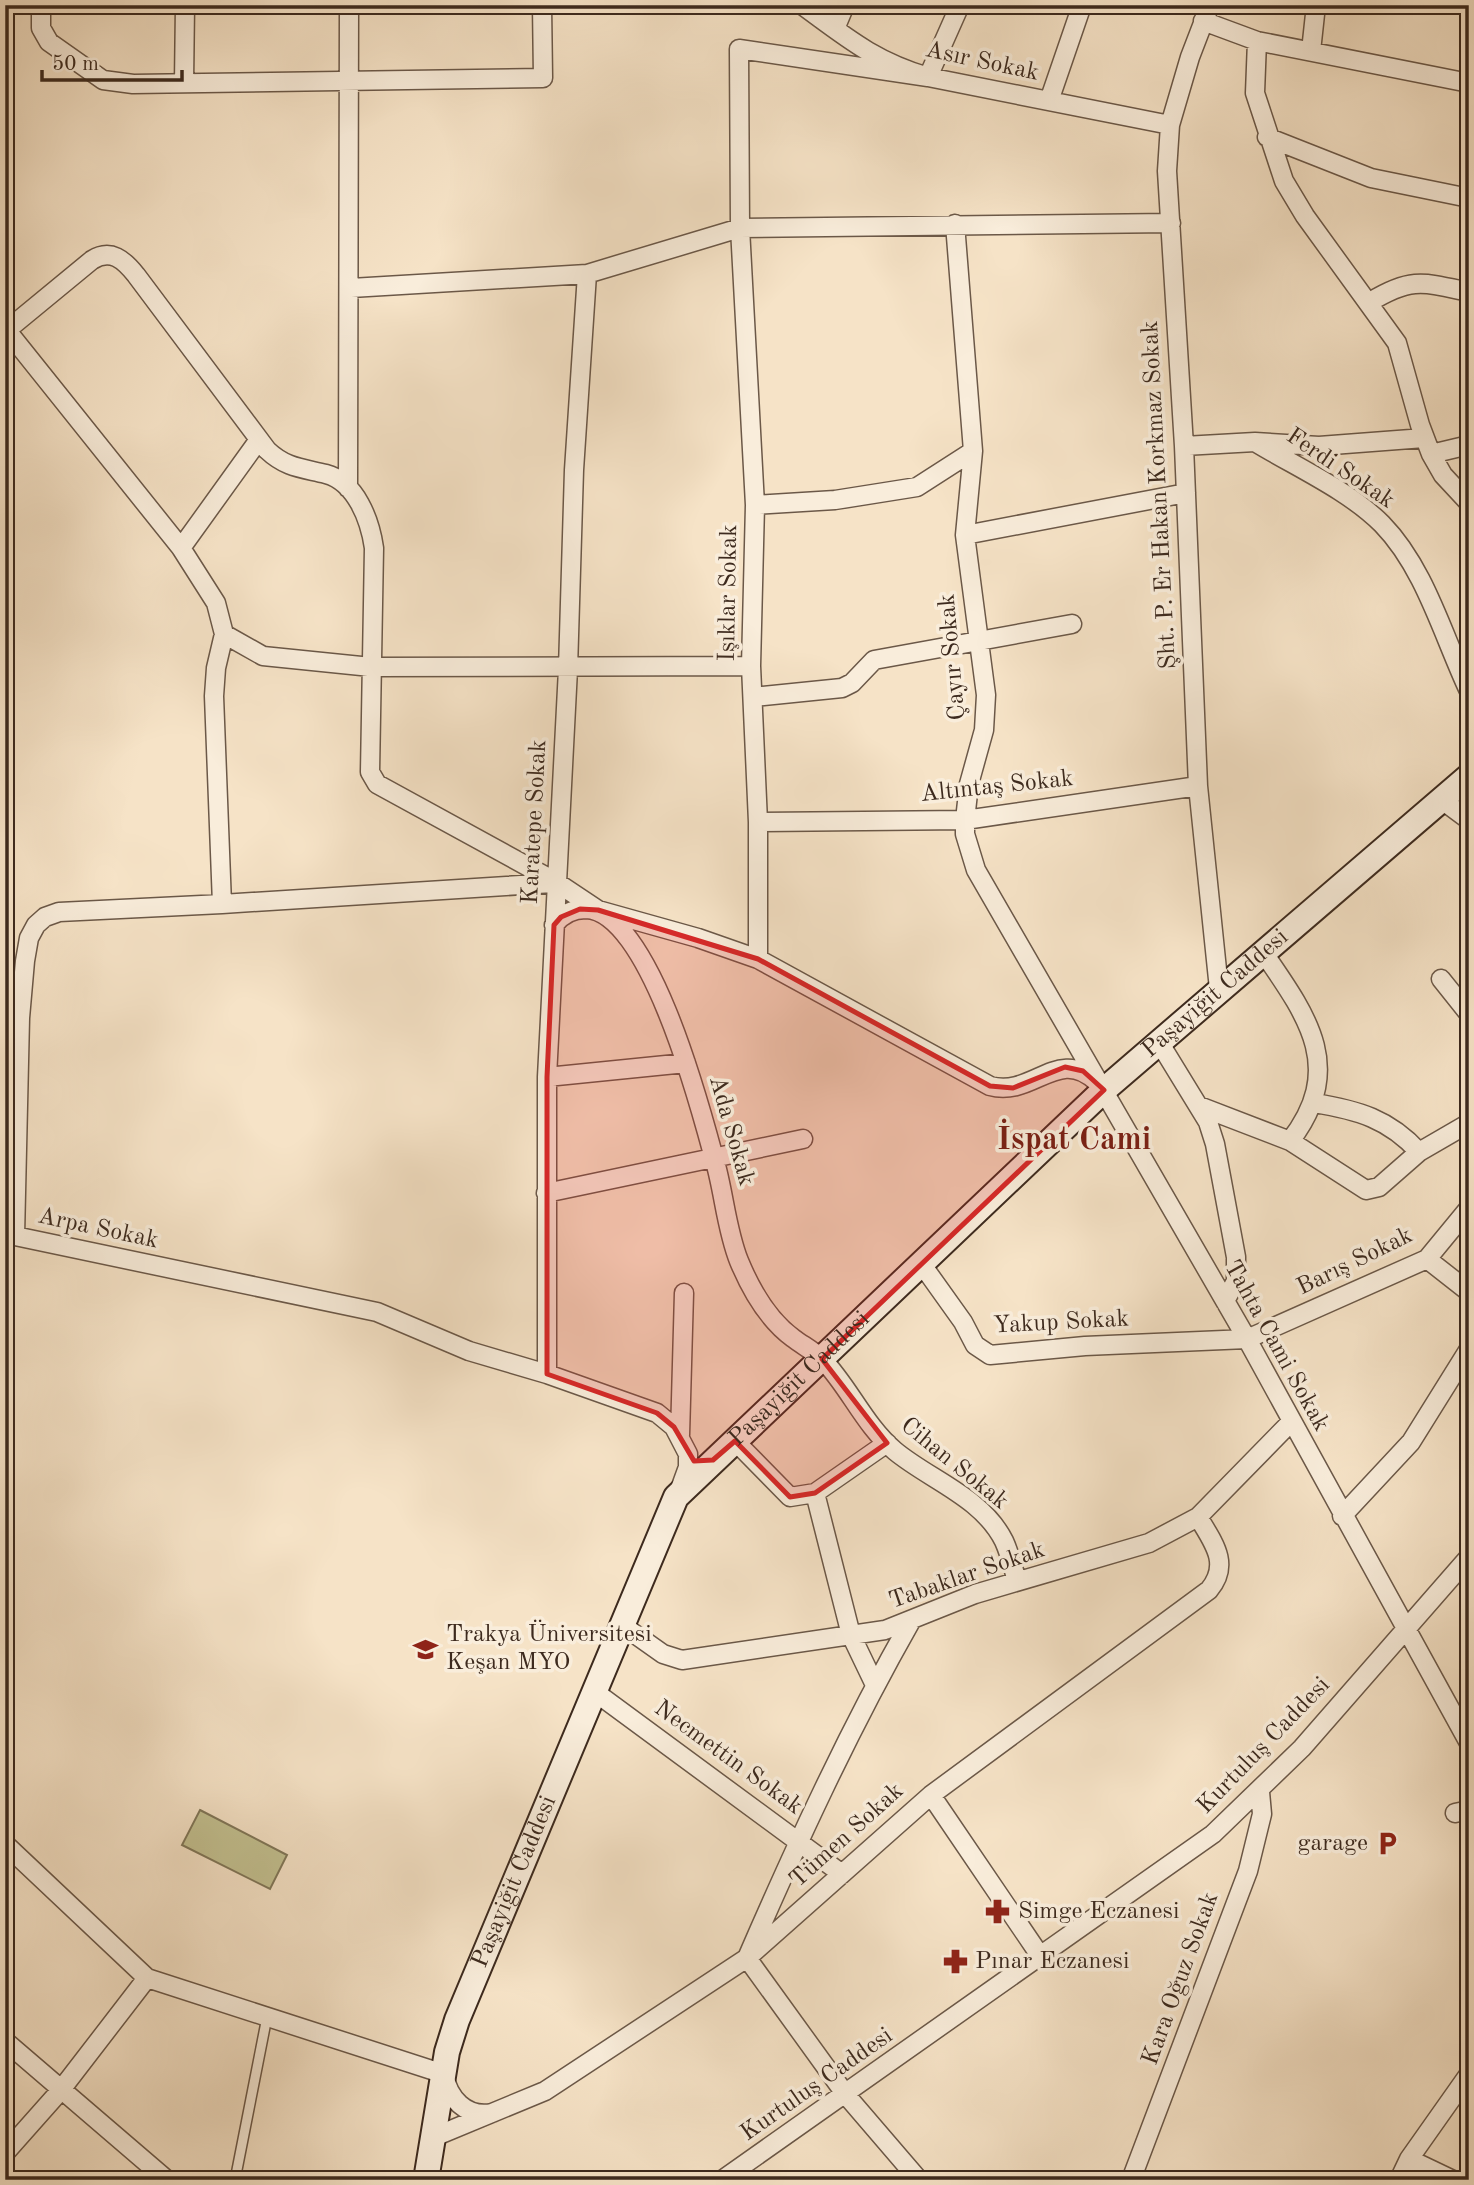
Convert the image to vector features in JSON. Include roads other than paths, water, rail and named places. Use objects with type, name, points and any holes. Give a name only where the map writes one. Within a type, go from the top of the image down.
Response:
[{"type":"main road","name":"Paşayiğit Caddesi","points":[[427,2178],[444,2074],[457,2020],[676,1497],[923,1266],[1104,1090],[1469,776]]},
{"type":"street","points":[[41,5],[44,37],[98,77],[120,84],[348,83],[543,78],[542,5]]},
{"type":"street","points":[[184,83],[185,5]]},
{"type":"street","points":[[348,488],[351,288],[349,5]]},
{"type":"street","name":"Asır Sokak","points":[[802,5],[886,63],[929,77],[1170,125]]},
{"type":"street","points":[[835,29],[845,5]]},
{"type":"street","points":[[929,77],[960,5]]},
{"type":"street","points":[[1049,101],[1082,5]]},
{"type":"street","points":[[1311,51],[1317,5]]},
{"type":"street","points":[[1207,13],[1257,41],[1469,83]]},
{"type":"street","name":"Şht. P. Er Hakan Korkmaz Sokak","points":[[1207,13],[1170,125],[1167,171],[1184,446],[1198,786],[1219,989]]},
{"type":"street","points":[[1257,41],[1254,87],[1267,137],[1296,202],[1370,302],[1402,354],[1428,446],[1443,475],[1469,503]]},
{"type":"street","name":"Işıklar Sokak","points":[[758,959],[758,822],[751,666],[755,505],[740,228],[740,49],[929,77]]},
{"type":"street","points":[[1267,137],[1371,178],[1469,198]]},
{"type":"street","points":[[351,288],[587,274],[740,228],[1171,223]]},
{"type":"street","name":"Çayır Sokak","points":[[955,224],[973,452],[965,535],[986,715],[969,784],[965,834],[976,870],[1104,1090]]},
{"type":"street","points":[[222,904],[214,696],[216,668],[224,634],[212,595],[181,548],[6,329],[92,260],[107,254],[117,257],[136,275],[258,441],[287,466],[327,474],[348,488],[360,505],[373,542],[370,772],[373,781],[556,883],[598,910],[698,938],[758,959],[990,1086],[1013,1088],[1066,1067],[1083,1071],[1104,1090]]},
{"type":"street","name":"Karatepe Sokak","points":[[547,1374],[547,1077],[568,669],[574,470],[587,274]]},
{"type":"street","points":[[1370,302],[1393,288],[1410,283],[1469,292]]},
{"type":"street","points":[[181,548],[258,441]]},
{"type":"street","points":[[1184,446],[1255,442],[1319,446],[1469,445]]},
{"type":"street","name":"Ferdi Sokak","points":[[1255,442],[1360,507],[1388,531],[1413,566],[1469,691]]},
{"type":"street","points":[[327,474],[342,467],[348,448]]},
{"type":"street","points":[[755,505],[835,500],[917,487],[973,452]]},
{"type":"street","points":[[965,535],[1186,493]]},
{"type":"street","points":[[753,697],[842,688],[852,683],[874,660],[1072,624]]},
{"type":"street","points":[[224,634],[263,656],[371,667],[568,669],[751,666]]},
{"type":"street","name":"Altıntaş Sokak","points":[[758,822],[965,820],[1198,786]]},
{"type":"street","points":[[1442,800],[1469,820]]},
{"type":"street","name":"Arpa Sokak","points":[[556,883],[60,912],[45,917],[32,931],[25,961],[10,1235],[377,1312],[469,1351],[547,1374],[657,1413],[683,1442]]},
{"type":"street","points":[[554,925],[573,911],[598,910]]},
{"type":"street","name":"Ada Sokak","points":[[598,910],[629,937],[643,957],[686,1063],[715,1159],[738,1258],[750,1284],[775,1322],[822,1359]]},
{"type":"street","points":[[1263,952],[1295,999],[1312,1033],[1317,1066],[1314,1103],[1290,1142]]},
{"type":"street","points":[[1441,979],[1469,1014]]},
{"type":"street","points":[[1159,1042],[1199,1106],[1215,1144],[1236,1257],[1236,1281],[1225,1301]]},
{"type":"street","points":[[547,1077],[686,1063]]},
{"type":"street","name":"Tahta Cami Sokak","points":[[1104,1090],[1247,1339],[1290,1423],[1406,1626],[1469,1743]]},
{"type":"street","points":[[1314,1103],[1355,1110],[1378,1119],[1398,1130],[1419,1153]]},
{"type":"street","points":[[1199,1106],[1290,1142],[1357,1188],[1366,1190],[1383,1185],[1419,1153],[1469,1123]]},
{"type":"street","points":[[546,1193],[803,1139]]},
{"type":"street","name":"Barış Sokak","points":[[1247,1339],[1427,1259],[1469,1208]]},
{"type":"street","points":[[1427,1259],[1469,1292]]},
{"type":"street","name":"Yakup Sokak","points":[[923,1266],[958,1315],[975,1345],[990,1355],[1085,1346],[1247,1339]]},
{"type":"street","points":[[676,1497],[688,1467],[683,1442],[684,1293]]},
{"type":"street","points":[[1342,1516],[1411,1442],[1469,1349]]},
{"type":"street","name":"Cihan Sokak","points":[[822,1359],[887,1443],[954,1490],[984,1517],[1004,1542],[1017,1581]]},
{"type":"street","name":"Tabaklar Sokak","points":[[622,1625],[663,1654],[682,1660],[885,1630],[949,1603],[1017,1581],[1126,1552],[1198,1517],[1290,1423]]},
{"type":"street","points":[[683,1442],[699,1463],[709,1462],[728,1448],[790,1497],[815,1493],[887,1443]]},
{"type":"street","points":[[815,1493],[851,1635],[875,1685]]},
{"type":"street","name":"Tümen Sokak","points":[[434,2137],[503,2111],[559,2083],[747,1958],[930,1795],[1209,1590],[1218,1576],[1220,1556],[1198,1517]]},
{"type":"street","name":"Kurtuluş Caddesi","points":[[722,2180],[1192,1851],[1260,1792],[1310,1740],[1406,1626],[1469,1557]]},
{"type":"street","points":[[911,1621],[875,1685],[798,1840],[747,1958],[846,2095],[919,2180]]},
{"type":"street","name":"Necmettin Sokak","points":[[595,1692],[842,1874]]},
{"type":"street","name":"Kara Oğuz Sokak","points":[[1131,2180],[1248,1871],[1262,1814],[1260,1792]]},
{"type":"street","points":[[930,1795],[1041,1957]]},
{"type":"street","points":[[5,1844],[147,1978],[444,2074],[453,2098],[468,2110],[487,2114],[503,2111]]},
{"type":"street","points":[[5,2153],[60,2091],[147,1978]]},
{"type":"street","points":[[5,2041],[60,2091],[167,2180]]},
{"type":"street","points":[[1399,2180],[1409,2159],[1469,2074]]},
{"type":"street","points":[[1409,2159],[1453,2180]]},
{"type":"lane","points":[[235,2180],[267,2016]]},
{"type":"place","name":"Trakya Üniversitesi Keşan MYO","points":[[426,1649]]},
{"type":"place","name":"garage","points":[[1388,1844]]},
{"type":"place","name":"Simge Eczanesi","points":[[998,1912]]},
{"type":"place","name":"Pınar Eczanesi","points":[[955,1962]]},
{"type":"district","name":"İspat Cami","points":[[1074,1141]]}]
